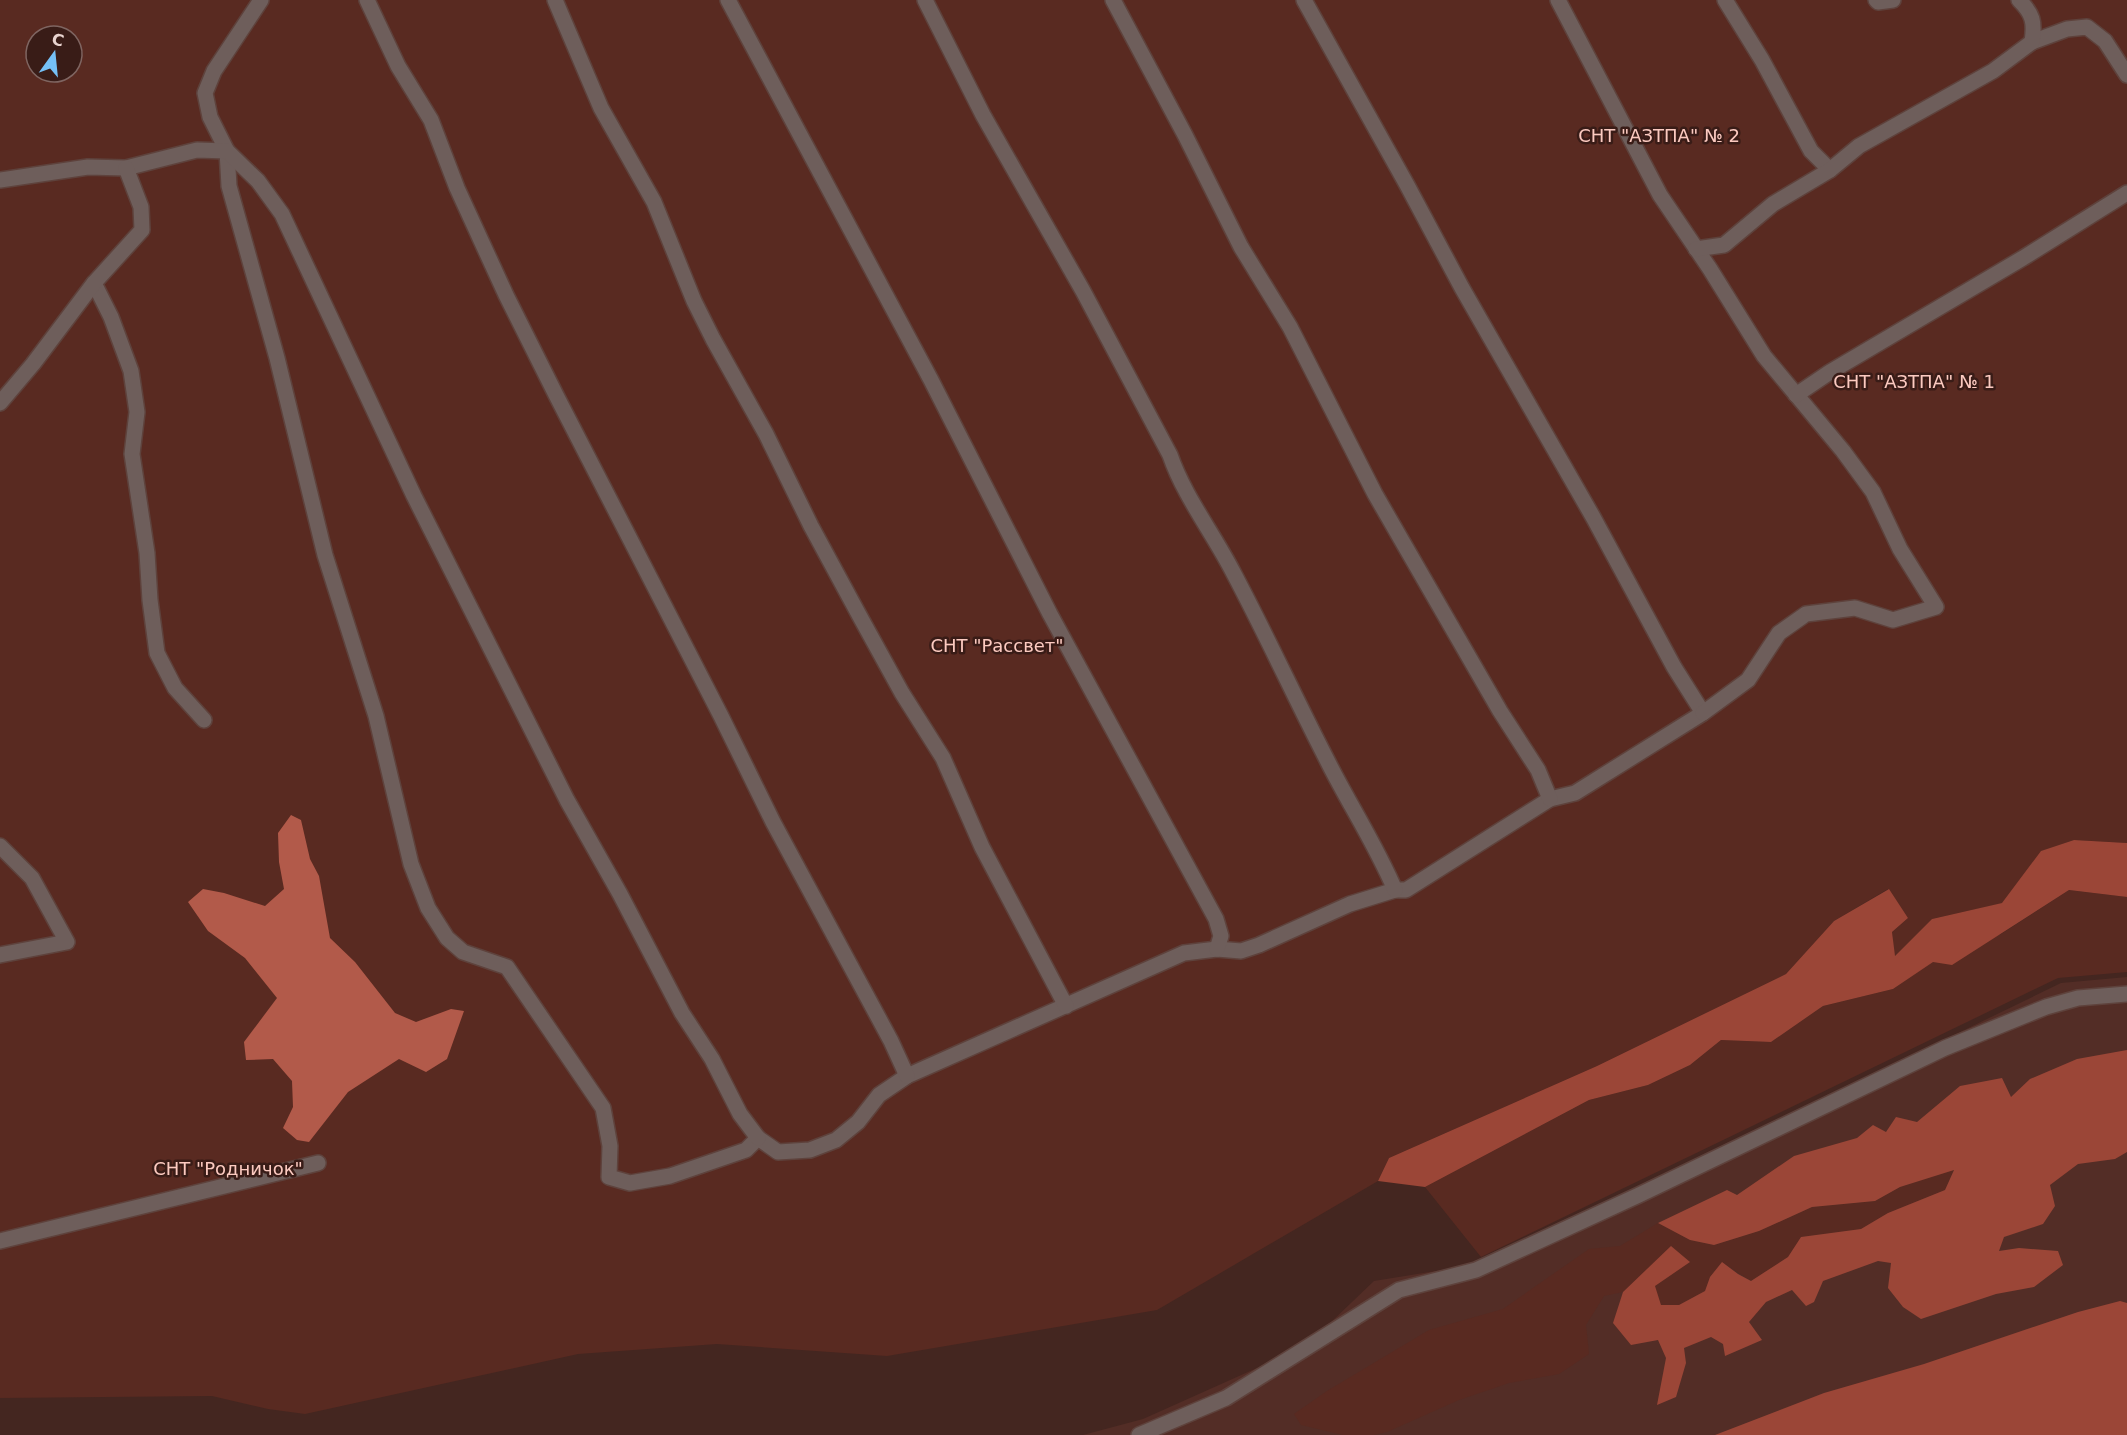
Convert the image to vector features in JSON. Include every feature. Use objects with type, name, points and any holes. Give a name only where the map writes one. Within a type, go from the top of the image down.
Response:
[{"type":"lane","points":[[261,0],[214,71],[205,93],[210,117],[227,151],[258,181],[282,214],[414,496],[567,800],[620,894],[682,1013],[712,1059],[740,1114],[758,1138],[778,1152],[810,1150],[837,1140],[858,1122],[879,1095],[907,1076],[1184,953],[1217,949],[1241,951],[1350,904],[1395,890],[1406,890],[1550,799],[1575,793],[1703,713],[1748,680],[1779,633],[1806,614],[1855,608],[1893,620],[1936,607],[1900,549],[1873,492],[1843,451],[1764,356],[1660,195],[1558,0]]},
{"type":"lane","points":[[367,0],[398,66],[430,120],[457,188],[511,305],[773,822],[891,1041],[907,1076]]},
{"type":"lane","points":[[555,0],[601,108],[654,202],[694,302],[708,330],[766,434],[811,526],[858,613],[902,693],[943,758],[982,847],[1066,1006]]},
{"type":"lane","points":[[728,0],[931,380],[1056,624],[1216,919],[1221,936],[1217,949]]},
{"type":"lane","points":[[925,0],[983,115],[1083,291],[1170,455],[1177,475],[1233,571],[1342,790],[1384,863],[1395,890]]},
{"type":"lane","points":[[1113,0],[1185,135],[1241,247],[1290,327],[1375,495],[1500,711],[1538,770],[1550,799]]},
{"type":"lane","points":[[1304,0],[1462,288],[1599,528],[1674,667],[1703,713]]},
{"type":"lane","points":[[1725,0],[1762,60],[1811,151],[1830,170]]},
{"type":"lane","points":[[1876,0],[1878,2],[1893,0]]},
{"type":"lane","points":[[2019,0],[2028,9],[2034,25],[2032,42]]},
{"type":"lane","points":[[1696,249],[1724,245],[1773,204],[1830,170],[1859,146],[1993,71],[2032,42],[2067,29],[2088,27],[2105,41],[2127,75]]},
{"type":"lane","points":[[0,180],[88,167],[126,168],[197,150],[227,151]]},
{"type":"lane","points":[[227,151],[229,186],[277,358],[325,555],[376,716],[411,864],[428,909],[447,938],[463,952],[507,967],[560,1042],[603,1108],[610,1146],[609,1177],[630,1183],[670,1176],[746,1150],[758,1138]]},
{"type":"lane","points":[[0,402],[33,364],[93,283],[141,230],[141,207],[126,168]]},
{"type":"lane","points":[[1796,395],[1830,372],[2023,258],[2127,193]]},
{"type":"lane","points":[[93,283],[111,317],[131,371],[137,412],[132,454],[147,553],[157,653],[175,688],[204,720]]},
{"type":"lane","points":[[0,846],[32,878],[67,942],[0,955]]},
{"type":"lane","points":[[1139,1435],[1226,1398],[1399,1290],[1476,1270],[1945,1048],[2036,1011],[2078,998],[2127,994]]},
{"type":"lane","points":[[0,1241],[318,1163]]},
{"type":"shaded area","points":[[291,815],[301,820],[310,859],[319,876],[330,938],[355,962],[395,1013],[416,1022],[451,1009],[464,1011],[447,1059],[426,1072],[399,1059],[348,1092],[309,1142],[297,1140],[283,1128],[293,1107],[292,1081],[273,1059],[246,1060],[244,1042],[277,998],[245,958],[208,931],[188,902],[203,889],[265,906],[284,889],[279,862],[278,833]]},
{"type":"shaded area","points":[[2074,840],[2127,843],[2127,897],[2069,890],[1952,965],[1933,962],[1893,989],[1823,1006],[1771,1042],[1721,1040],[1690,1065],[1648,1085],[1589,1100],[1425,1187],[1378,1181],[1389,1158],[1597,1066],[1786,974],[1834,921],[1889,889],[1908,918],[1892,932],[1895,956],[1932,919],[2002,903],[2041,851]]},
{"type":"shaded area","points":[[2127,977],[2127,1435],[1083,1435],[1143,1419],[1306,1346],[1374,1281],[1485,1263],[2061,983]]},
{"type":"shaded area","points":[[2127,1050],[2127,1152],[2115,1159],[2078,1164],[2050,1185],[2055,1206],[2043,1224],[2004,1237],[1999,1251],[2019,1248],[2058,1251],[2063,1265],[2034,1287],[1996,1294],[1921,1319],[1903,1307],[1888,1288],[1891,1263],[1878,1261],[1823,1281],[1814,1302],[1806,1306],[1792,1290],[1766,1302],[1749,1322],[1762,1340],[1725,1356],[1723,1344],[1711,1337],[1684,1348],[1686,1363],[1676,1397],[1657,1405],[1666,1358],[1658,1340],[1631,1345],[1613,1323],[1623,1292],[1671,1246],[1690,1262],[1655,1286],[1661,1305],[1679,1305],[1705,1291],[1710,1277],[1722,1262],[1751,1281],[1788,1257],[1801,1237],[1861,1229],[1888,1213],[1945,1190],[1954,1170],[1900,1187],[1875,1201],[1812,1207],[1759,1231],[1714,1245],[1690,1240],[1658,1223],[1727,1190],[1737,1195],[1794,1156],[1857,1138],[1873,1125],[1886,1132],[1896,1117],[1917,1122],[1960,1086],[2002,1078],[2011,1097],[2030,1079],[2077,1059]]},
{"type":"shaded area","points":[[2120,1301],[2127,1303],[2127,1435],[1715,1435],[1824,1393],[1924,1364],[2078,1312]]},
{"type":"green space","name":"СНТ \"Рассвет\"","points":[[0,0],[2127,0],[2127,843],[2074,840],[2042,851],[2003,903],[1932,919],[1894,957],[1892,932],[1908,918],[1888,889],[1834,921],[1786,974],[1597,1066],[1389,1158],[1378,1181],[1157,1310],[887,1356],[717,1344],[578,1354],[305,1414],[268,1409],[212,1396],[0,1398]]},
{"type":"green space","points":[[2069,890],[2127,897],[2127,972],[2058,978],[1481,1257],[1425,1187],[1589,1100],[1648,1085],[1690,1065],[1721,1040],[1771,1042],[1823,1006],[1893,989],[1933,961],[2001,934]]},
{"type":"green space","points":[[1954,1169],[1945,1190],[1888,1213],[1861,1229],[1801,1237],[1788,1257],[1751,1281],[1722,1262],[1710,1277],[1705,1291],[1679,1305],[1661,1305],[1654,1286],[1638,1278],[1623,1292],[1604,1296],[1586,1325],[1589,1354],[1559,1374],[1509,1383],[1459,1400],[1387,1432],[1374,1435],[1343,1435],[1301,1425],[1294,1414],[1327,1391],[1429,1330],[1503,1309],[1589,1249],[1620,1246],[1658,1223],[1690,1240],[1714,1245],[1759,1231],[1812,1207],[1875,1201],[1900,1187]]},
{"type":"park label","name":"СНТ \"АЗТПА\" № 2","points":[[1659,135]]},
{"type":"park label","name":"СНТ \"АЗТПА\" № 1","points":[[1914,381]]},
{"type":"park label","name":"СНТ \"Родничок\"","points":[[228,1168]]}]
